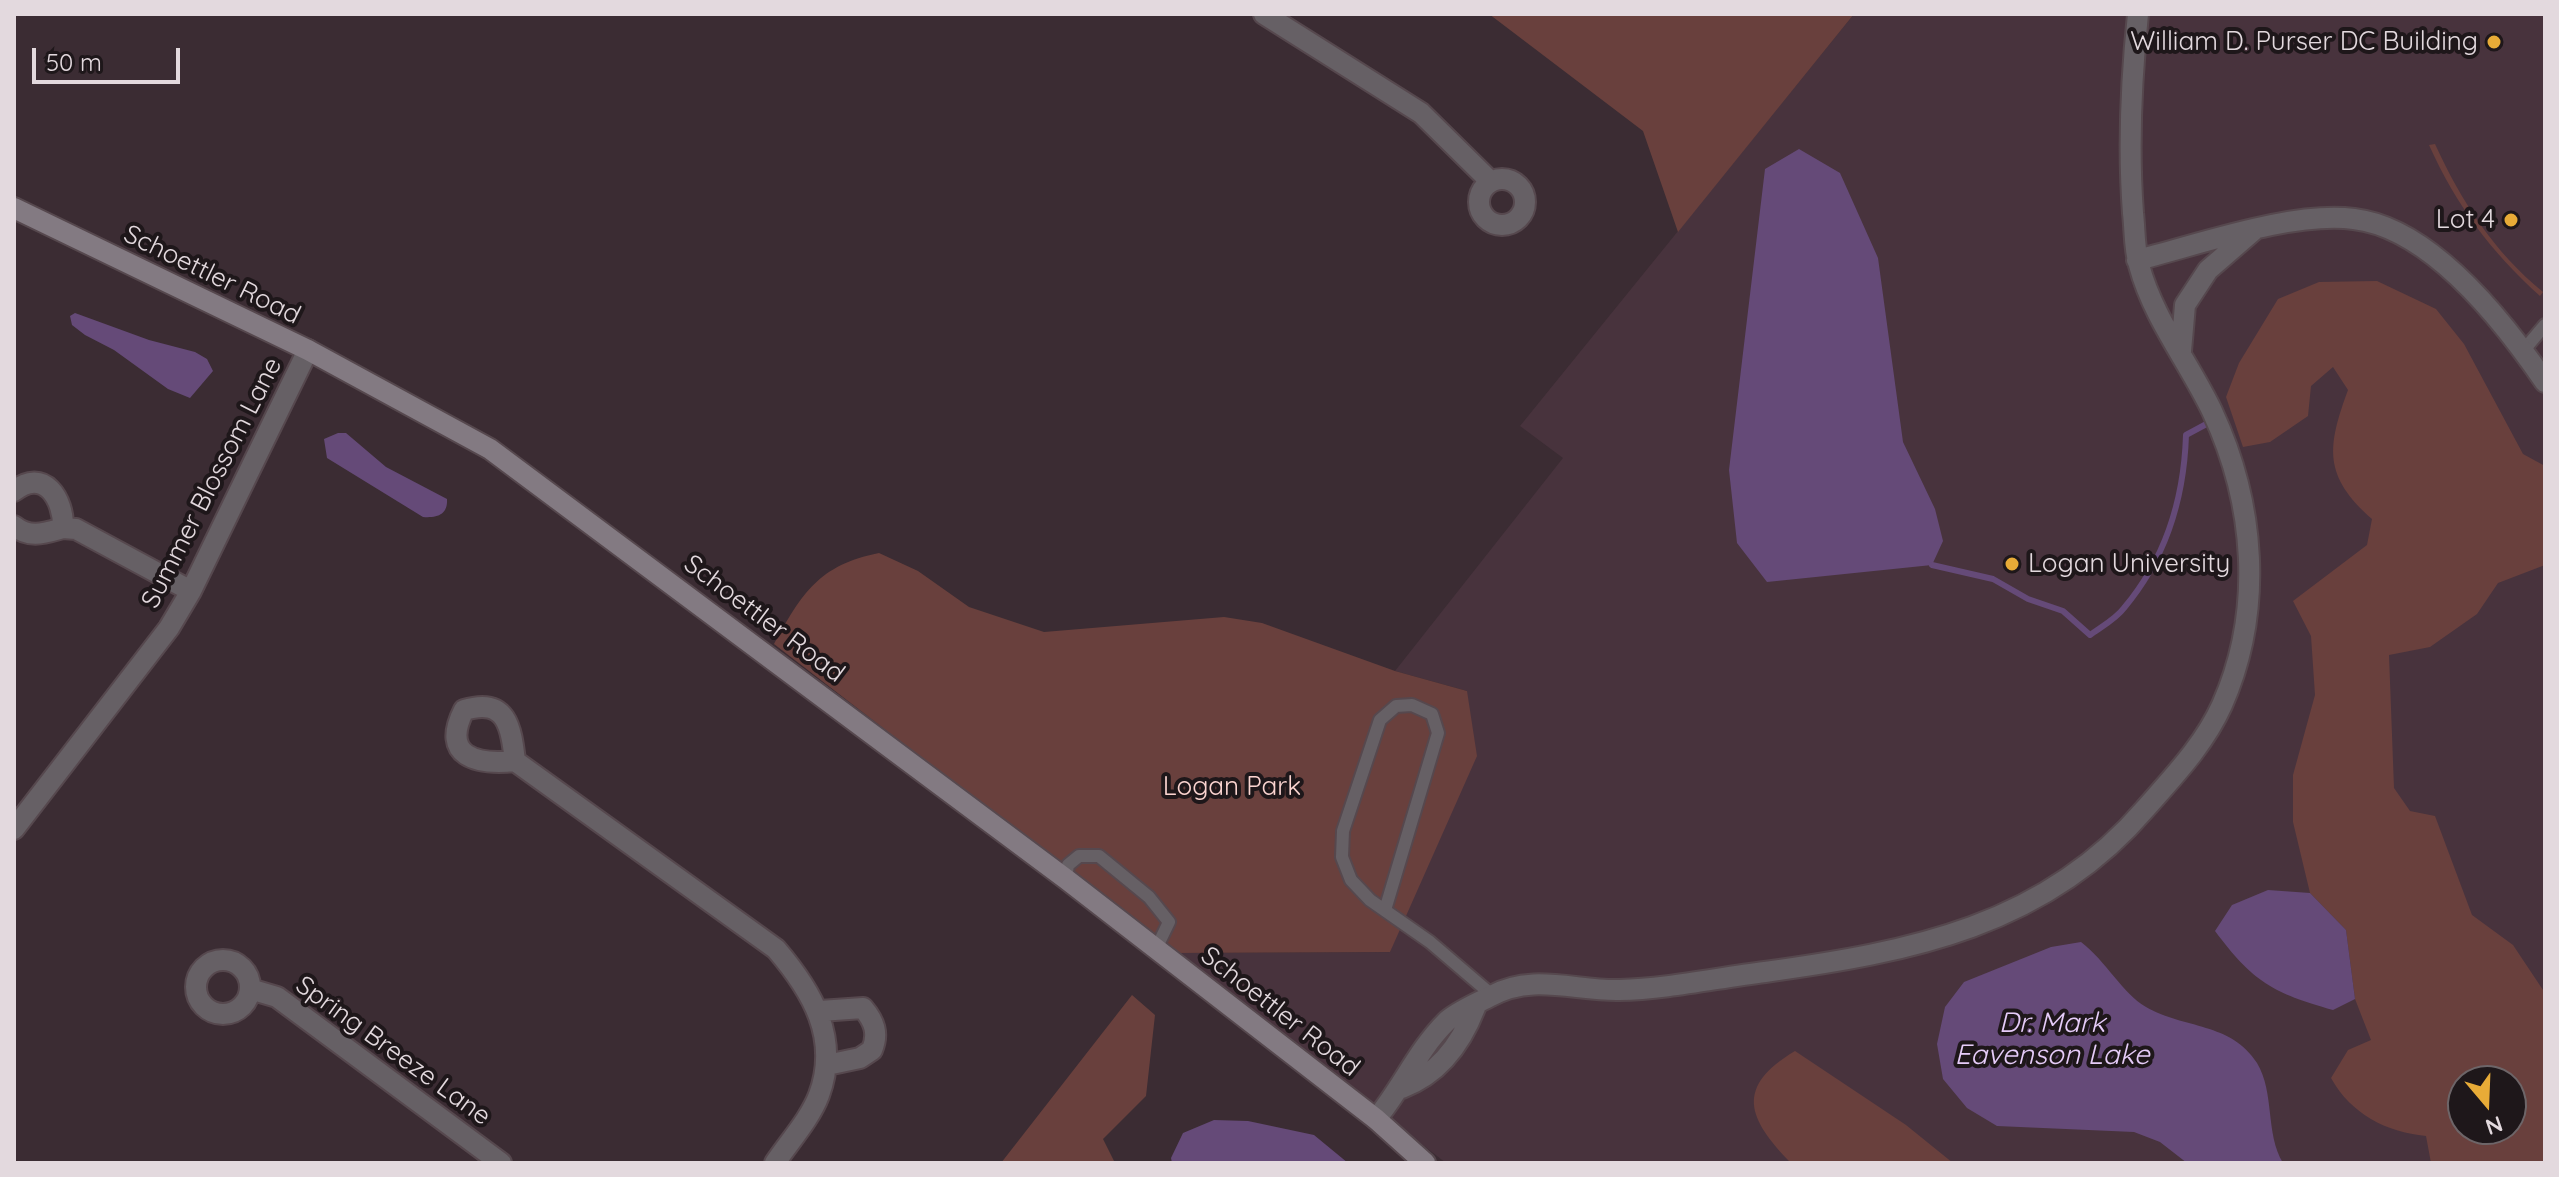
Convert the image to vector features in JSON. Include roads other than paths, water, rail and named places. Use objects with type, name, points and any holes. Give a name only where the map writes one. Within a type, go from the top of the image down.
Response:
[{"type":"street","points":[[1264,14],[1421,113],[1489,180]]},
{"type":"street","points":[[1376,1119],[1402,1088],[1426,1079],[1464,1034],[1475,1008],[1492,995],[1524,985],[1556,984],[1616,990],[1690,984],[1857,958],[1980,926],[2086,869],[2132,824],[2206,734],[2223,703],[2248,608],[2248,535],[2240,482],[2213,414],[2181,351],[2154,313],[2137,260],[2129,158],[2138,14]]},
{"type":"street","name":"Schoettler Road","points":[[14,208],[308,350],[490,449],[1066,879],[1376,1119],[1425,1163]]},
{"type":"street","points":[[2137,260],[2254,230],[2305,221],[2354,219],[2407,236],[2460,279],[2523,351],[2545,382]]},
{"type":"street","points":[[2181,351],[2185,305],[2208,270],[2254,230]]},
{"type":"street","name":"Summer Blossom Lane","points":[[14,829],[169,628],[191,591],[308,350]]},
{"type":"street","points":[[14,491],[21,485],[38,482],[53,490],[63,515],[63,528]]},
{"type":"street","points":[[14,526],[34,535],[63,528],[76,529],[191,591]]},
{"type":"street","points":[[515,761],[776,949],[804,982],[820,1011],[827,1065],[818,1097],[775,1163]]},
{"type":"street","name":"Spring Breeze Lane","points":[[250,989],[277,997],[501,1163]]},
{"type":"street","points":[[820,1011],[863,1008],[874,1023],[872,1050],[860,1058],[827,1065]]},
{"type":"lane","points":[[2523,351],[2545,325]]},
{"type":"lane","points":[[1385,910],[1438,733],[1432,714],[1412,705],[1396,706],[1380,720],[1340,844],[1351,880],[1370,900],[1430,942],[1492,995]]},
{"type":"lane","points":[[1066,879],[1068,865],[1079,856],[1099,856],[1149,897],[1169,922],[1169,929],[1156,949]]},
{"type":"water","points":[[1799,149],[1840,173],[1878,258],[1903,442],[1935,509],[1943,541],[1932,565],[1767,582],[1737,543],[1729,470],[1765,169]]},
{"type":"water","points":[[75,313],[149,340],[195,352],[207,359],[213,371],[190,398],[168,389],[114,350],[72,325],[70,316]]},
{"type":"water","points":[[346,433],[386,467],[447,499],[444,512],[423,517],[327,458],[324,439]]},
{"type":"water","points":[[2268,890],[2310,893],[2346,930],[2355,999],[2333,1010],[2279,991],[2253,974],[2215,931],[2232,905]]},
{"type":"water","name":"Dr. Mark Eavenson Lake","points":[[2081,942],[2146,1007],[2220,1033],[2246,1050],[2263,1075],[2274,1139],[2283,1163],[2187,1163],[2160,1142],[2134,1132],[1997,1126],[1967,1108],[1943,1079],[1937,1044],[1945,1007],[1964,982],[2051,947]]},
{"type":"water","points":[[1214,1120],[1248,1121],[1314,1135],[1348,1163],[1172,1163],[1171,1158],[1183,1133]]},
{"type":"waterway","points":[[1932,565],[1993,579],[2028,599],[2063,611],[2090,635],[2121,612],[2151,569],[2162,548],[2177,504],[2186,435],[2212,421]]},
{"type":"place","name":"William D. Purser DC Building","points":[[2494,42]]},
{"type":"place","name":"Lot 4","points":[[2511,220]]},
{"type":"place","name":"Logan University","points":[[2012,564]]},
{"type":"park label","name":"Logan Park","points":[[1232,787]]}]
